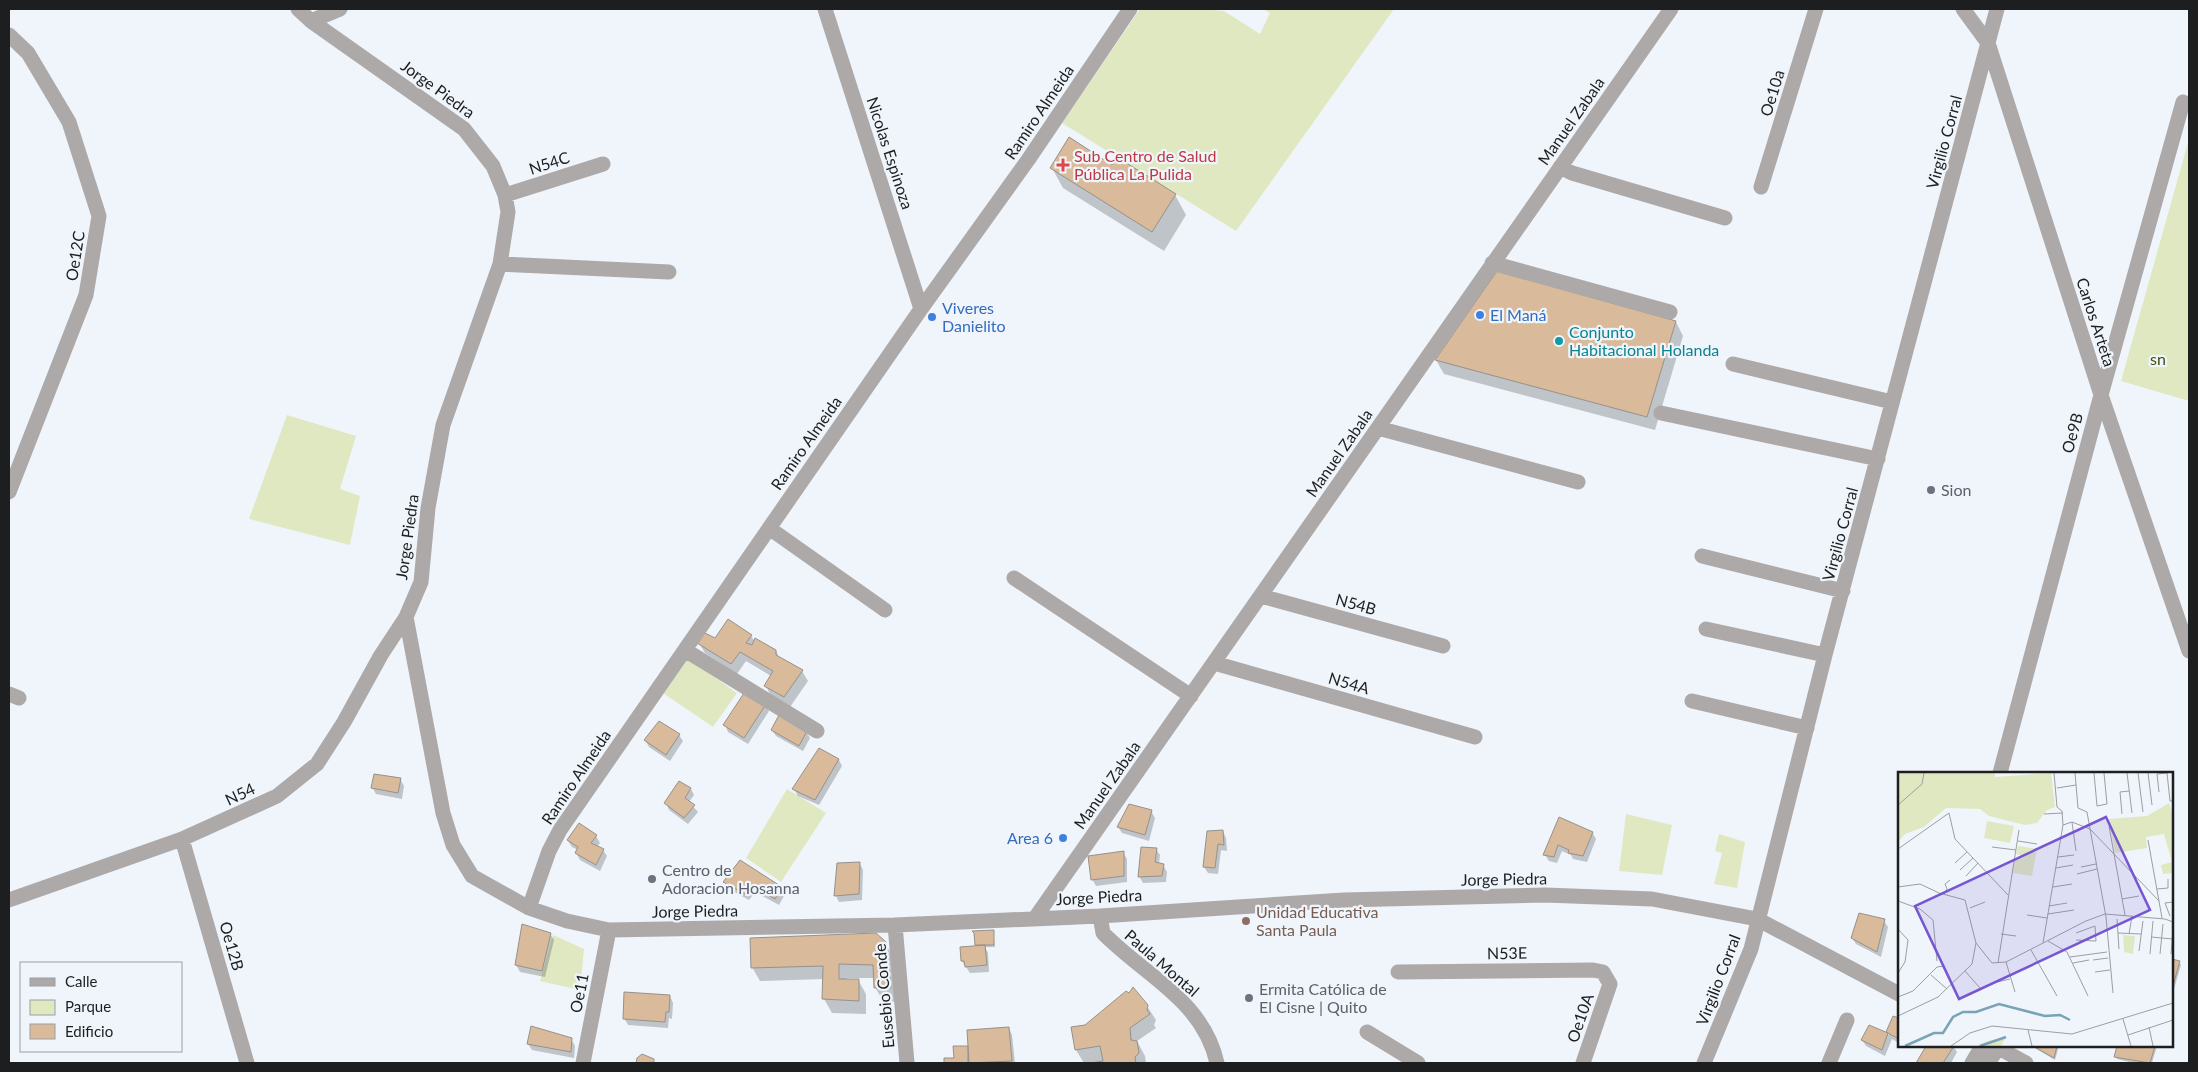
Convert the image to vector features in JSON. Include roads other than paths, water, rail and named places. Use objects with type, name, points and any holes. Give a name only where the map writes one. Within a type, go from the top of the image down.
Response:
[{"type":"street","name":"Jorge Piedra","points":[[298,9],[464,128],[494,166],[505,195],[508,212],[500,264],[443,425],[428,508],[421,582],[406,618],[443,813],[452,845],[472,876],[529,908],[567,921],[609,930],[896,925],[1100,916],[1344,900],[1545,895],[1652,899],[1757,919],[1898,993]]},
{"type":"street","points":[[312,20],[340,9]]},
{"type":"street","name":"Nicolas Espinoza","points":[[825,9],[921,309]]},
{"type":"street","name":"Ramiro Almeida","points":[[529,908],[549,851],[560,830],[921,309],[1028,160],[1130,9]]},
{"type":"street","name":"Manuel Zabala","points":[[1035,918],[1671,9]]},
{"type":"street","name":"Oe10a","points":[[1761,187],[1816,9]]},
{"type":"street","name":"Carlos Arteta","points":[[1963,9],[1988,43],[2101,394],[2189,651]]},
{"type":"street","name":"Virgilio Corral","points":[[1704,1063],[1751,949],[1757,919],[1825,655],[1997,9]]},
{"type":"street","name":"Oe12C","points":[[9,35],[28,53],[69,122],[99,216],[86,295],[9,492]]},
{"type":"street","name":"Oe9B","points":[[2000,772],[2101,394],[2182,102]]},
{"type":"street","name":"N54C","points":[[505,195],[603,164]]},
{"type":"street","points":[[1560,167],[1572,173],[1725,218]]},
{"type":"street","points":[[1492,263],[1670,312]]},
{"type":"street","points":[[500,264],[669,272]]},
{"type":"street","points":[[1733,364],[1892,402]]},
{"type":"street","points":[[1661,413],[1878,459]]},
{"type":"street","points":[[1378,428],[1578,482]]},
{"type":"street","points":[[769,528],[885,610]]},
{"type":"street","points":[[1702,556],[1843,591]]},
{"type":"street","points":[[1014,578],[1190,696]]},
{"type":"street","name":"N54B","points":[[1261,596],[1443,646]]},
{"type":"street","name":"N54","points":[[9,900],[182,839],[277,796],[317,764],[344,722],[381,655],[406,618]]},
{"type":"street","points":[[1706,629],[1825,655]]},
{"type":"street","points":[[685,650],[817,732]]},
{"type":"street","name":"N54A","points":[[1214,663],[1475,737]]},
{"type":"street","points":[[1692,701],[1807,728]]},
{"type":"street","name":"Oe12B","points":[[182,839],[247,1063]]},
{"type":"street","name":"Paula Montal","points":[[1100,916],[1103,934],[1190,1008],[1209,1038],[1217,1063]]},
{"type":"street","name":"Eusebio Conde","points":[[896,925],[907,1063]]},
{"type":"street","name":"Oe11","points":[[583,1063],[609,930]]},
{"type":"street","name":"N53E","points":[[1398,972],[1594,970],[1603,972],[1610,984]]},
{"type":"street","name":"Oe10A","points":[[1583,1063],[1610,984]]},
{"type":"street","points":[[1829,1063],[1847,1020]]},
{"type":"street","points":[[1367,1032],[1418,1063]]},
{"type":"street","points":[[1972,1063],[1981,1047]]},
{"type":"street","points":[[1988,1063],[1996,1047],[2026,1063]]},
{"type":"place","name":"Sub Centro de Salud Pública La Pulida","points":[[1063,165]]},
{"type":"place","name":"El Maná","points":[[1480,315]]},
{"type":"place","name":"Viveres Danielito","points":[[932,317]]},
{"type":"place","name":"Conjunto Habitacional Holanda","points":[[1559,341]]},
{"type":"place","name":"Sion","points":[[1931,490]]},
{"type":"place","name":"Area 6","points":[[1063,838]]},
{"type":"place","name":"Centro de Adoracion Hosanna","points":[[652,879]]},
{"type":"place","name":"Unidad Educativa Santa Paula","points":[[1246,921]]},
{"type":"place","name":"Ermita Católica de El Cisne | Quito","points":[[1249,998]]},
{"type":"park label","name":"sn","points":[[2158,359]]}]
